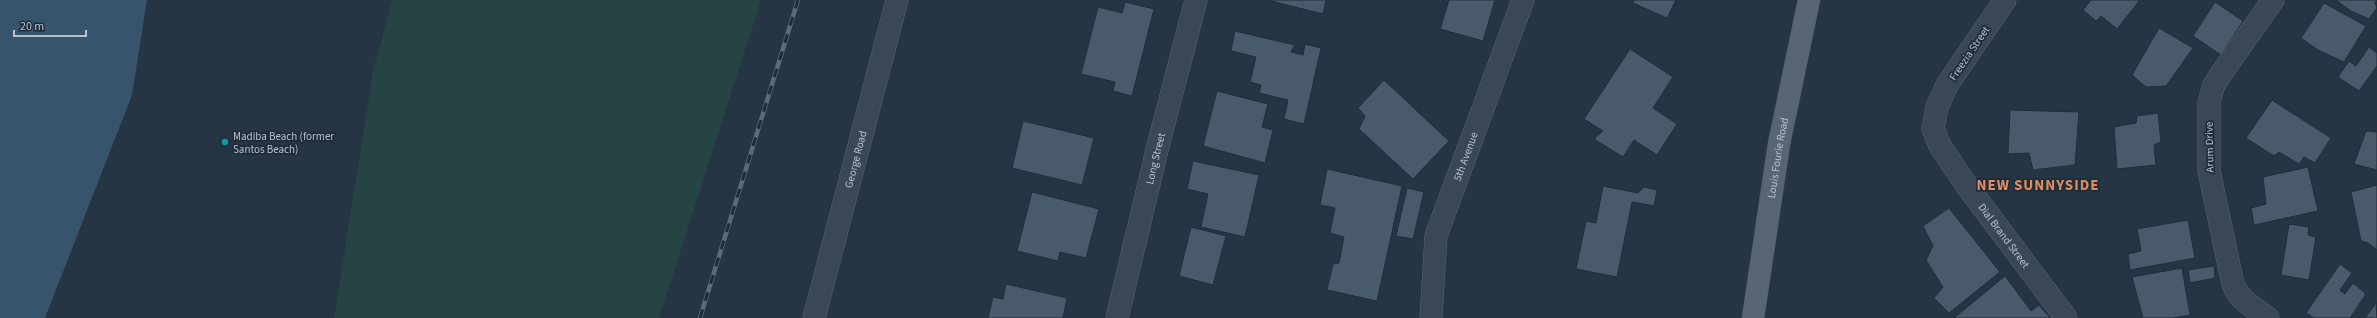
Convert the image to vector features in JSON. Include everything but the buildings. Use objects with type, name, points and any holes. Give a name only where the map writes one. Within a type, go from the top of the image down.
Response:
[{"type":"main road","name":"Louis Fourie Road","points":[[1753,318],[1779,144],[1809,0]]},
{"type":"main road","points":[[1779,144],[1815,0]]},
{"type":"street","name":"George Road","points":[[814,318],[897,0]]},
{"type":"street","name":"Long Street","points":[[1117,318],[1157,150],[1196,0]]},
{"type":"street","name":"5th Avenue","points":[[1431,318],[1436,236],[1523,0]]},
{"type":"street","name":"Freezia Street","points":[[1937,107],[1947,85],[2005,0]]},
{"type":"street","name":"Arum Drive","points":[[2268,318],[2245,302],[2238,294],[2233,284],[2209,171],[2209,103],[2213,87],[2221,74],[2274,0]]},
{"type":"street","name":"Dial Brand Street","points":[[1937,107],[1933,129],[1940,146],[1967,186],[2066,318]]},
{"type":"green space","points":[[392,0],[761,0],[659,318],[334,318],[373,72]]},
{"type":"water","points":[[0,0],[147,0],[132,95],[45,318],[0,318]]},
{"type":"railway","points":[[700,318],[798,0]]},
{"type":"place","name":"Madiba Beach (former Santos Beach)","points":[[225,142]]},
{"type":"district","name":"NEW SUNNYSIDE","points":[[2038,185]]}]
